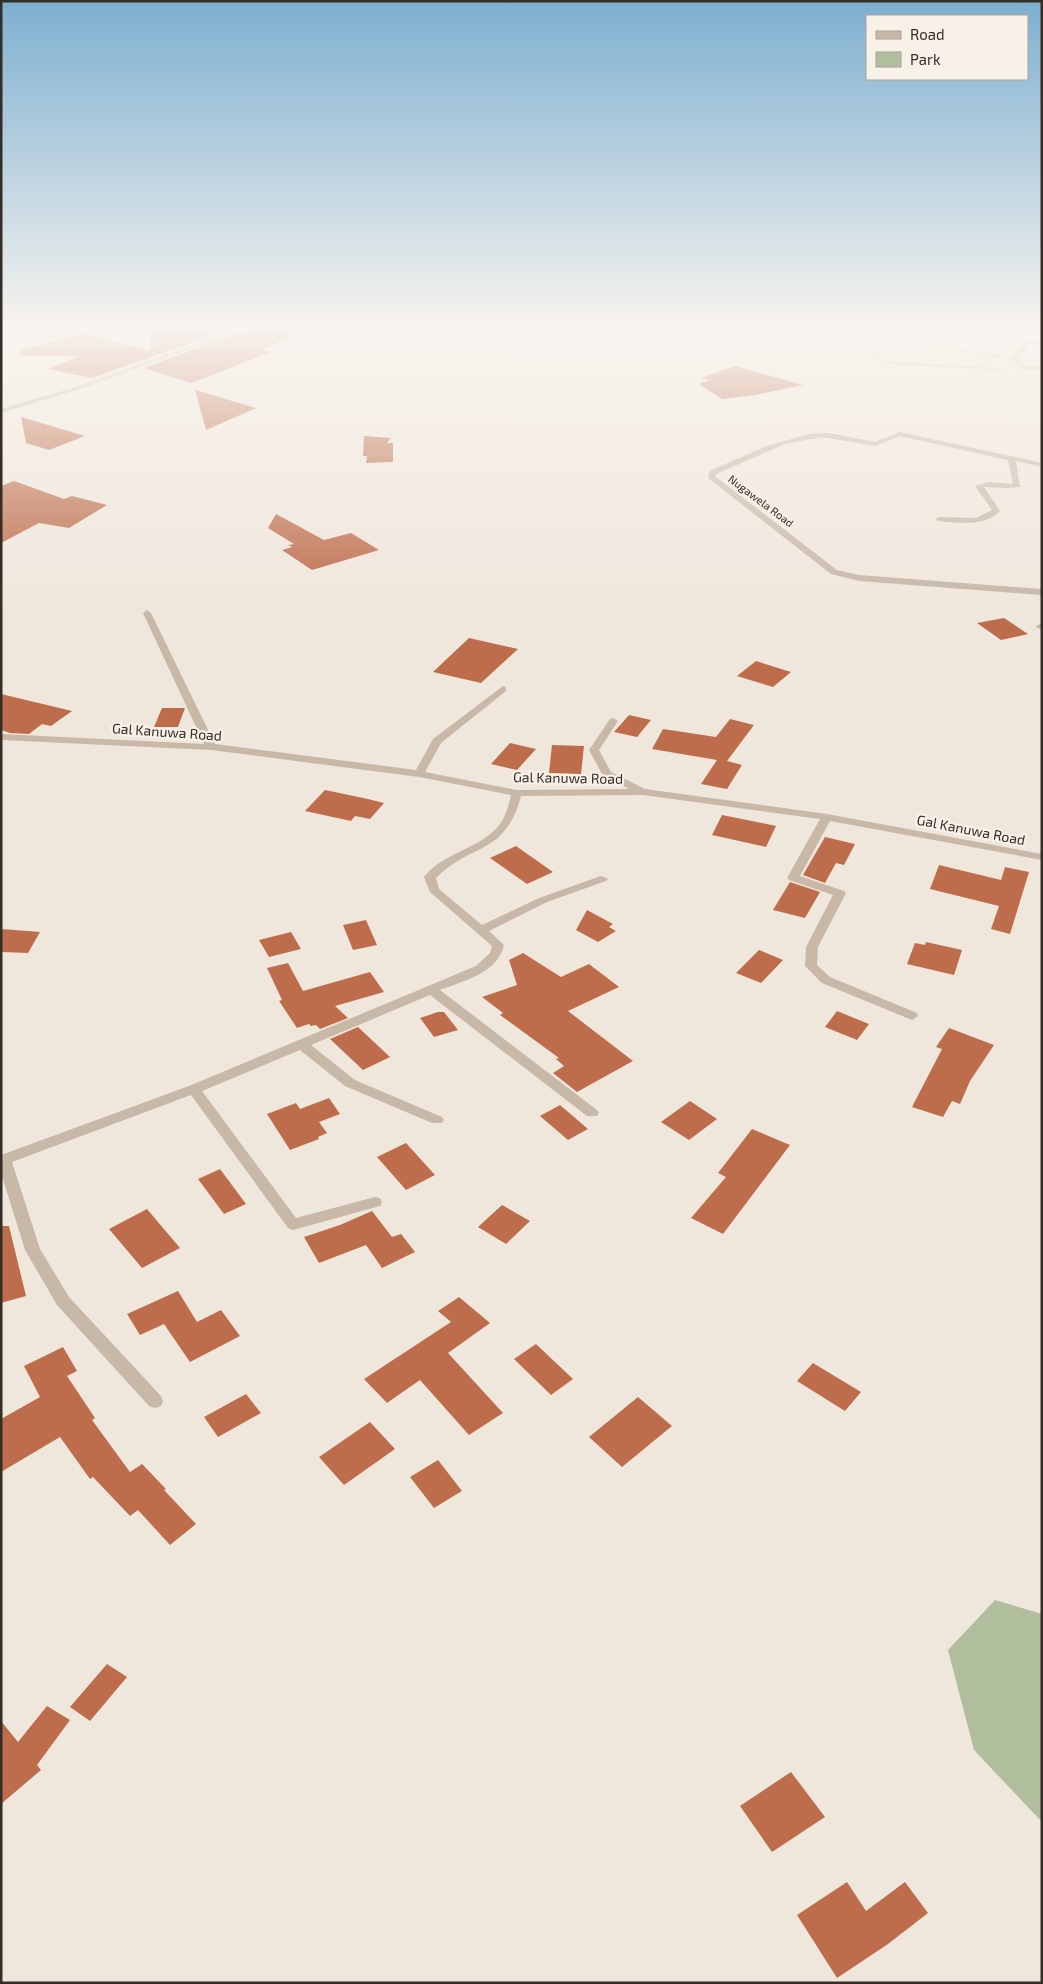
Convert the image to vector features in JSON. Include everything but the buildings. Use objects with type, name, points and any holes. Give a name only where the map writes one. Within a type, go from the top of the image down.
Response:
[{"type":"street","name":"Nugawela Road","points":[[1042,465],[900,434],[894,435],[878,444],[866,444],[835,436],[821,435],[781,444],[719,470],[713,473],[712,478],[834,572],[859,578],[1042,592]]},
{"type":"street","points":[[940,519],[988,519],[996,511],[979,486],[1017,485],[1011,457]]},
{"type":"street","points":[[147,613],[211,747]]},
{"type":"street","points":[[419,774],[437,741],[503,689]]},
{"type":"street","points":[[613,721],[594,750],[608,774],[643,792]]},
{"type":"street","name":"Gal Kanuwa Road","points":[[1,736],[211,747],[419,774],[517,793],[643,792],[827,817],[1042,857]]},
{"type":"street","points":[[156,1401],[63,1300],[33,1250],[3,1159],[194,1089],[480,969],[496,954],[498,945],[434,890],[430,877],[438,868],[485,844],[506,823],[517,793]]},
{"type":"street","points":[[827,817],[793,878],[840,893],[812,947],[811,966],[826,980],[912,1016]]},
{"type":"street","points":[[481,930],[544,900],[602,878]]},
{"type":"street","points":[[432,990],[592,1113]]},
{"type":"street","points":[[301,1044],[350,1083],[437,1120]]},
{"type":"street","points":[[194,1089],[293,1224],[375,1202]]},
{"type":"green space","points":[[995,1600],[1042,1614],[1042,1822],[974,1750],[948,1650]]}]
